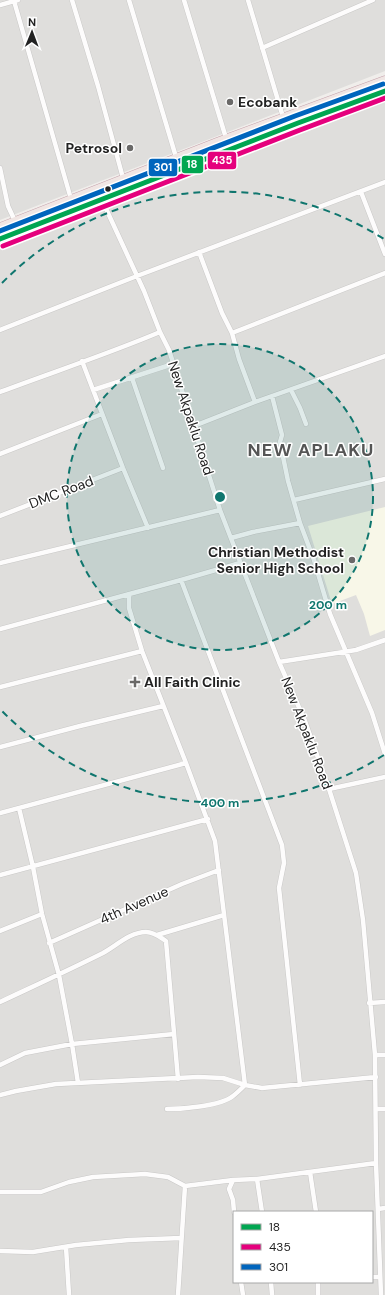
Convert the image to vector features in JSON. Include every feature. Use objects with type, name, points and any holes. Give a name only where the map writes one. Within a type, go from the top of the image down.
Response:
[{"type":"highway","points":[[0,227],[176,157],[385,80]]},
{"type":"highway","points":[[0,240],[298,123],[385,91]]},
{"type":"street","points":[[72,0],[98,86],[123,178]]},
{"type":"street","points":[[129,0],[176,157]]},
{"type":"street","points":[[184,0],[226,138]]},
{"type":"street","points":[[248,0],[283,118]]},
{"type":"street","points":[[262,48],[373,0]]},
{"type":"street","points":[[0,5],[16,1],[71,199]]},
{"type":"street","points":[[0,168],[8,206],[16,221]]},
{"type":"street","points":[[0,330],[137,276],[385,182]]},
{"type":"street","points":[[361,192],[385,254]]},
{"type":"street","name":"New Akpaklu Road","points":[[102,200],[169,350],[220,510],[279,662],[303,715],[356,873],[363,920],[369,1003],[375,1055],[376,1163],[380,1295]]},
{"type":"street","points":[[200,252],[222,313],[232,333],[239,359],[255,402]]},
{"type":"street","points":[[232,333],[385,273]]},
{"type":"street","points":[[0,392],[124,347],[160,332]]},
{"type":"street","points":[[194,426],[255,402],[385,356]]},
{"type":"street","points":[[82,361],[122,468],[148,528]]},
{"type":"street","points":[[93,390],[173,364]]},
{"type":"street","points":[[132,378],[163,468]]},
{"type":"street","points":[[291,390],[306,424]]},
{"type":"street","points":[[272,396],[282,435],[280,442],[300,523],[314,560],[330,614],[372,713],[385,754]]},
{"type":"street","points":[[0,454],[102,414]]},
{"type":"street","name":"DMC Road","points":[[0,516],[122,468]]},
{"type":"street","points":[[294,500],[385,479]]},
{"type":"street","points":[[0,563],[220,510]]},
{"type":"street","points":[[231,538],[300,523]]},
{"type":"street","points":[[0,629],[240,563]]},
{"type":"street","points":[[181,580],[282,845],[284,863],[279,888],[300,1085]]},
{"type":"street","points":[[130,594],[129,608],[142,651],[208,819],[215,842],[245,1085]]},
{"type":"street","points":[[279,662],[345,650],[356,650],[385,640]]},
{"type":"street","points":[[0,687],[142,651]]},
{"type":"street","points":[[0,747],[163,706]]},
{"type":"street","points":[[0,813],[186,763]]},
{"type":"street","points":[[329,789],[385,777]]},
{"type":"street","points":[[19,808],[42,914],[59,975],[78,1083]]},
{"type":"street","points":[[0,876],[208,819]]},
{"type":"street","name":"4th Avenue","points":[[50,943],[182,884],[219,870]]},
{"type":"street","points":[[0,931],[42,914]]},
{"type":"street","points":[[157,935],[224,915]]},
{"type":"street","points":[[0,1002],[105,952],[131,936],[146,932],[157,935],[166,941],[178,1079]]},
{"type":"street","points":[[369,1003],[385,1002]]},
{"type":"street","points":[[0,1065],[25,1053],[72,1044],[174,1034]]},
{"type":"street","points":[[375,1055],[385,1055]]},
{"type":"street","points":[[0,1095],[47,1085],[78,1083],[223,1078],[245,1085],[262,1088],[376,1077]]},
{"type":"street","points":[[167,1109],[188,1109],[227,1100],[245,1085]]},
{"type":"street","points":[[376,1109],[385,1108]]},
{"type":"street","points":[[0,1192],[41,1192],[69,1182],[93,1177],[145,1174],[168,1178],[185,1186],[233,1180],[257,1179],[376,1163]]},
{"type":"street","points":[[310,1172],[316,1211]]},
{"type":"street","points":[[257,1179],[262,1211]]},
{"type":"street","points":[[233,1180],[229,1189],[233,1200],[234,1211]]},
{"type":"street","points":[[178,1295],[185,1186]]},
{"type":"street","points":[[378,1209],[385,1208]]},
{"type":"street","points":[[0,1251],[32,1252],[129,1240],[181,1238]]},
{"type":"street","points":[[66,1247],[69,1295]]},
{"type":"street","points":[[373,1278],[380,1277]]},
{"type":"street","points":[[241,1283],[243,1295]]},
{"type":"street","points":[[271,1283],[272,1295]]},
{"type":"street","points":[[318,1283],[318,1295]]},
{"type":"shaded area","points":[[0,0],[385,0],[385,71],[0,220]]},
{"type":"shaded area","points":[[385,97],[385,1295],[0,1295],[0,247]]},
{"type":"shaded area","name":"Christian Methodist Senior High School","points":[[385,507],[385,630],[370,636],[364,614],[356,595],[332,604],[308,526]]},
{"type":"transit line","name":"301","points":[[0,231],[295,116],[383,84]]},
{"type":"transit line","name":"18","points":[[0,239],[298,123],[385,91]]},
{"type":"transit line","name":"435","points":[[3,246],[385,98]]},
{"type":"place","name":"Ecobank","points":[[230,102]]},
{"type":"place","name":"Petrosol","points":[[130,148]]},
{"type":"place","name":"Christian Methodist Senior High School","points":[[352,560]]},
{"type":"place","name":"All Faith Clinic","points":[[135,682]]},
{"type":"district","name":"NEW APLAKU","points":[[311,450]]}]
